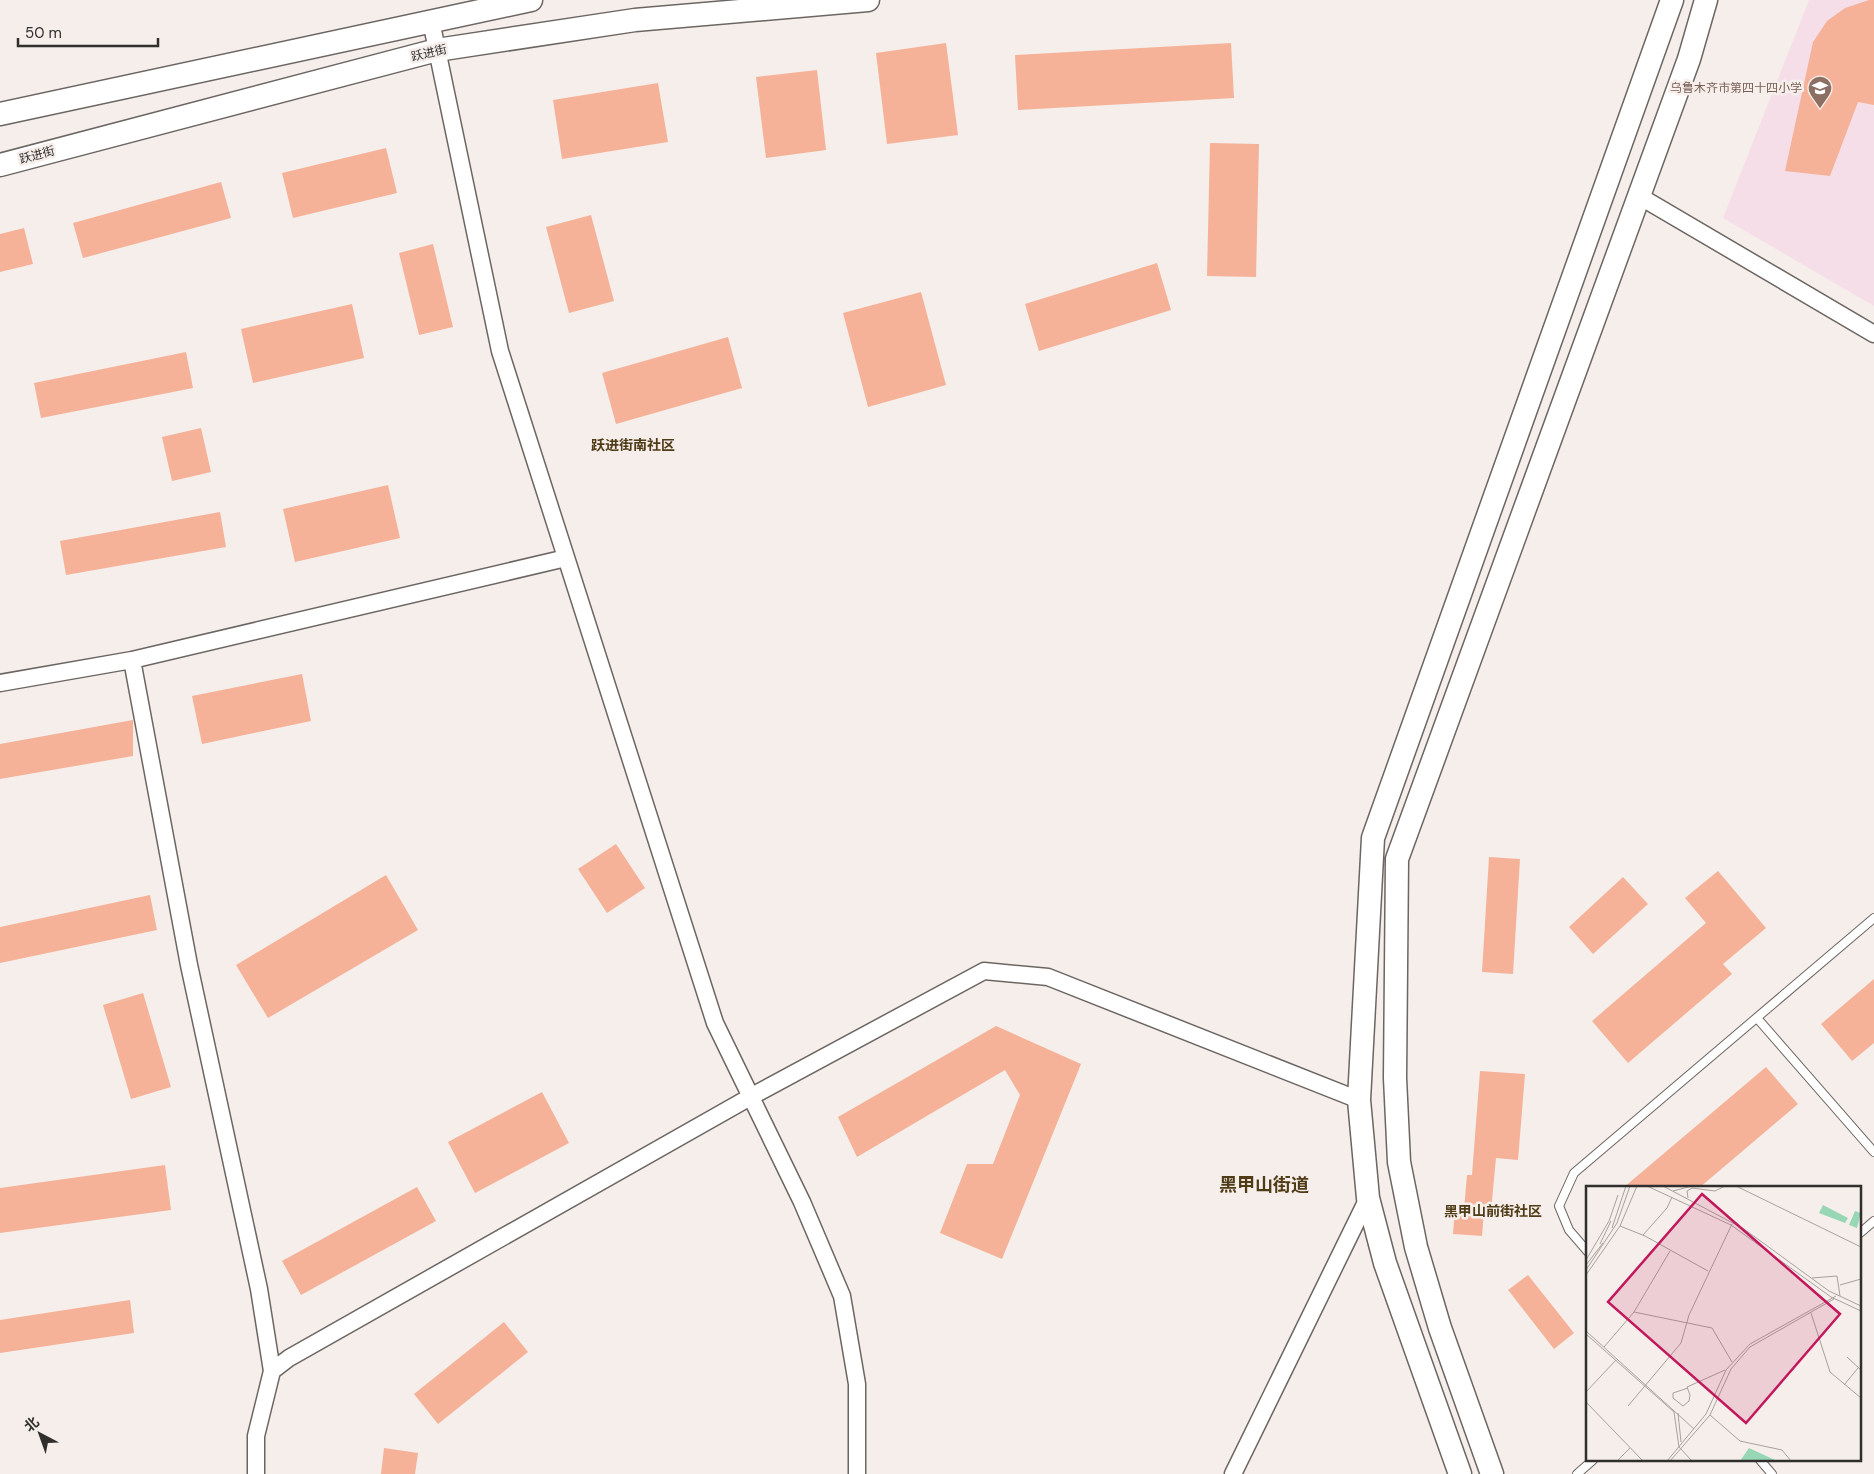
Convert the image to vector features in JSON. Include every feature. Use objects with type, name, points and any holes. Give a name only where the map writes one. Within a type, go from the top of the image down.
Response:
[{"type":"street","points":[[0,114],[531,0]]},
{"type":"street","name":"跃进街","points":[[0,165],[437,50],[635,20],[868,0]]},
{"type":"street","points":[[1460,1474],[1385,1263],[1368,1198],[1359,1100],[1373,838],[1672,0]]},
{"type":"street","points":[[1492,1474],[1435,1310],[1416,1247],[1400,1162],[1395,1078],[1397,859],[1689,59],[1706,0]]},
{"type":"street","points":[[431,21],[500,351],[715,1023],[802,1202],[842,1296],[857,1384],[857,1474]]},
{"type":"street","points":[[296,49],[312,56],[315,73],[300,86]]},
{"type":"street","points":[[1639,196],[1874,334]]},
{"type":"street","points":[[0,683],[132,660],[566,558]]},
{"type":"street","points":[[132,660],[189,965],[259,1289],[272,1370],[256,1436],[256,1474]]},
{"type":"street","points":[[272,1370],[297,1353],[752,1096],[984,971],[1048,977],[1359,1100]]},
{"type":"street","points":[[1233,1474],[1368,1198]]},
{"type":"lane","points":[[1586,1250],[1570,1230],[1559,1206],[1574,1173],[1874,918]]},
{"type":"lane","points":[[1757,1018],[1874,1152]]},
{"type":"lane","points":[[1862,1231],[1874,1222]]},
{"type":"lane","points":[[1577,1474],[1591,1462]]},
{"type":"lane","points":[[1762,1462],[1772,1474]]},
{"type":"shaded area","name":"乌鲁木齐市第四十四小学","points":[[1809,0],[1874,0],[1874,306],[1723,218]]},
{"type":"building","points":[[1874,0],[1874,105],[1858,102],[1830,176],[1785,171],[1813,42],[1827,21],[1845,8]]},
{"type":"building","points":[[946,43],[958,135],[887,144],[876,53]]},
{"type":"building","points":[[1231,43],[1234,98],[1018,110],[1015,55]]},
{"type":"building","points":[[817,70],[826,150],[766,158],[756,77]]},
{"type":"building","points":[[658,83],[668,142],[562,159],[553,100]]},
{"type":"building","points":[[1210,143],[1259,144],[1256,277],[1207,276]]},
{"type":"building","points":[[386,148],[397,193],[293,218],[282,173]]},
{"type":"building","points":[[221,182],[231,218],[83,258],[73,223]]},
{"type":"building","points":[[591,215],[614,301],[569,313],[546,227]]},
{"type":"building","points":[[24,228],[33,264],[0,272],[0,234]]},
{"type":"building","points":[[433,244],[453,327],[419,335],[399,253]]},
{"type":"building","points":[[1157,263],[1171,310],[1039,351],[1025,304]]},
{"type":"building","points":[[921,292],[946,385],[868,407],[843,313]]},
{"type":"building","points":[[352,304],[364,358],[253,383],[241,329]]},
{"type":"building","points":[[728,337],[742,388],[616,424],[602,373]]},
{"type":"building","points":[[186,352],[193,388],[41,418],[34,383]]},
{"type":"building","points":[[201,428],[211,472],[172,481],[162,437]]},
{"type":"building","points":[[388,485],[400,538],[295,562],[283,509]]},
{"type":"building","points":[[220,512],[226,547],[66,575],[60,541]]},
{"type":"building","points":[[302,674],[311,721],[202,744],[192,696]]},
{"type":"building","points":[[133,720],[133,756],[0,779],[0,744]]},
{"type":"building","points":[[616,844],[645,888],[607,913],[578,869]]},
{"type":"building","points":[[1489,857],[1520,859],[1513,974],[1482,972]]},
{"type":"building","points":[[1718,871],[1766,928],[1723,964],[1732,974],[1628,1063],[1592,1021],[1706,923],[1685,898]]},
{"type":"building","points":[[386,875],[418,930],[268,1018],[236,965]]},
{"type":"building","points":[[1623,877],[1648,904],[1593,954],[1569,927]]},
{"type":"building","points":[[150,895],[157,930],[0,963],[0,927]]},
{"type":"building","points":[[1874,979],[1874,1043],[1852,1061],[1821,1024]]},
{"type":"building","points":[[143,993],[171,1087],[131,1099],[103,1005]]},
{"type":"building","points":[[996,1026],[1081,1064],[1002,1259],[940,1233],[967,1164],[993,1164],[1020,1095],[1005,1070],[857,1157],[838,1117]]},
{"type":"building","points":[[1766,1067],[1798,1104],[1701,1186],[1625,1186]]},
{"type":"building","points":[[1480,1071],[1525,1074],[1518,1160],[1496,1158],[1491,1211],[1484,1210],[1482,1236],[1453,1234],[1455,1208],[1464,1209],[1467,1175],[1472,1175]]},
{"type":"building","points":[[542,1092],[569,1143],[475,1193],[448,1142]]},
{"type":"building","points":[[165,1165],[171,1210],[0,1233],[0,1188]]},
{"type":"building","points":[[417,1187],[436,1221],[301,1295],[282,1261]]},
{"type":"building","points":[[1528,1275],[1574,1333],[1554,1349],[1508,1290]]},
{"type":"building","points":[[130,1300],[134,1333],[0,1353],[0,1320]]},
{"type":"building","points":[[504,1322],[528,1352],[438,1424],[414,1394]]},
{"type":"building","points":[[384,1448],[418,1453],[415,1474],[381,1474]]},
{"type":"place","name":"乌鲁木齐市第四十四小学","points":[[1820,109]]},
{"type":"district","name":"跃进街南社区","points":[[633,445]]},
{"type":"district","name":"黑甲山街道","points":[[1264,1185]]},
{"type":"district","name":"黑甲山前街社区","points":[[1493,1211]]}]
